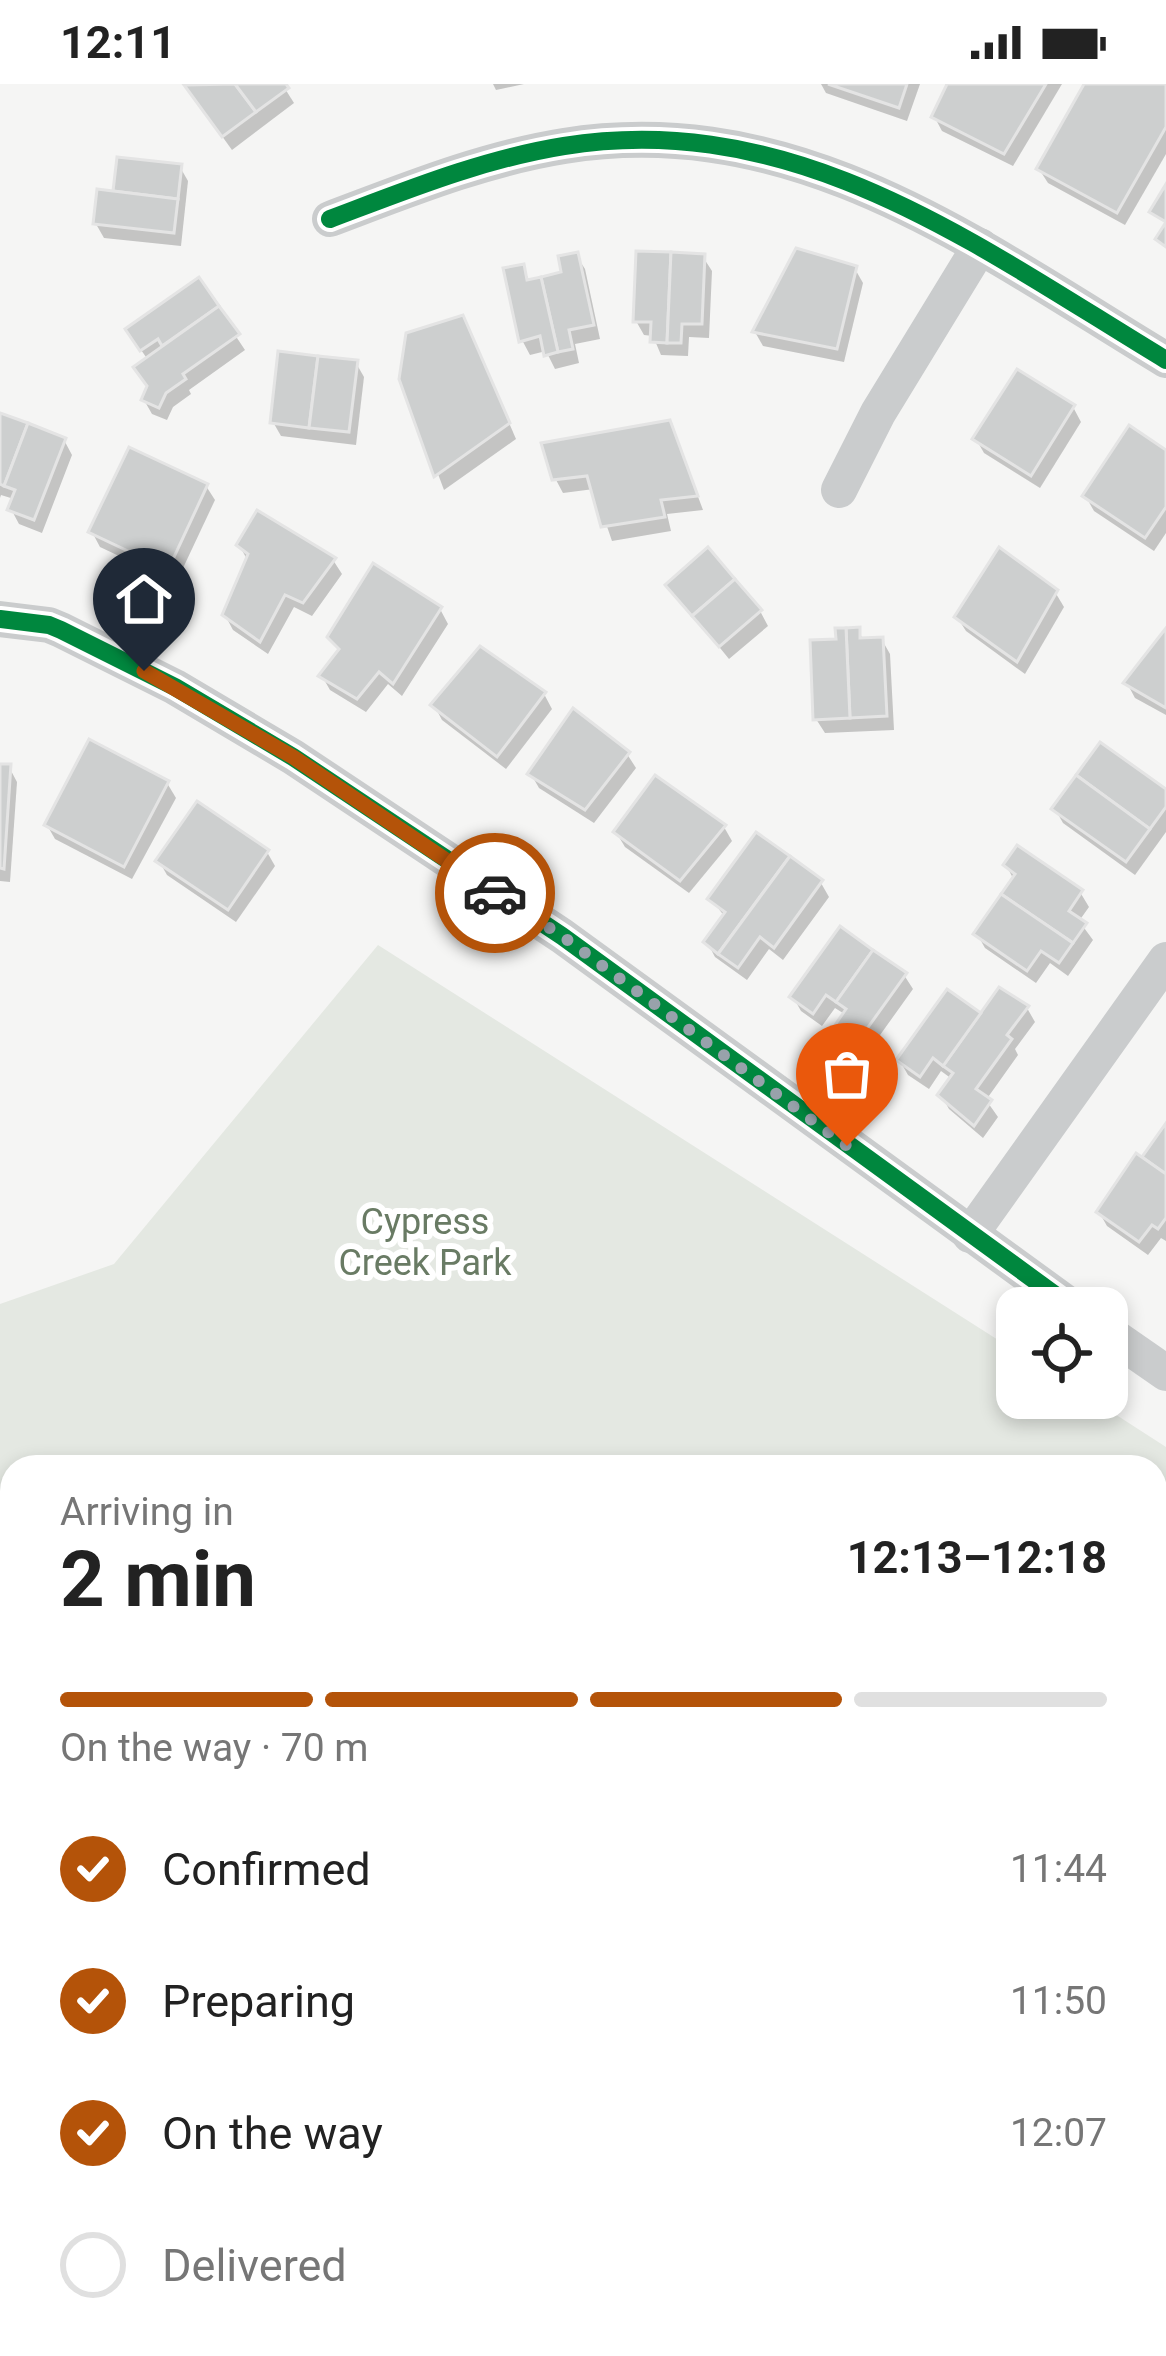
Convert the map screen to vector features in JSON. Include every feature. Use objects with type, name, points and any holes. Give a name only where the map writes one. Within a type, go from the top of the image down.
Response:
[{"type":"street","points":[[330,219],[466,169],[569,145],[645,139],[730,145],[860,184],[980,246],[1166,359]]},
{"type":"street","points":[[839,490],[878,413],[980,246]]},
{"type":"street","points":[[0,619],[49,625],[175,687],[293,757],[562,936],[1043,1287]]},
{"type":"street","points":[[970,1235],[1166,960]]},
{"type":"street","points":[[1128,1347],[1166,1373]]},
{"type":"green space","name":"Cypress Creek Park","points":[[378,945],[996,1339],[996,1419],[1123,1419],[1166,1447],[1166,1455],[0,1455],[0,1304],[114,1264]]},
{"type":"building","points":[[235,84],[256,112],[222,137],[184,85]]},
{"type":"building","points":[[235,84],[286,84],[289,88],[256,112]]},
{"type":"building","points":[[828,84],[907,84],[899,108]]},
{"type":"building","points":[[947,84],[1046,84],[1004,154],[931,117]]},
{"type":"building","points":[[1084,84],[1166,84],[1166,127],[1117,213],[1036,169]]},
{"type":"building","points":[[117,157],[182,164],[178,199],[113,191]]},
{"type":"building","points":[[1166,184],[1166,222],[1149,212]]},
{"type":"building","points":[[97,189],[178,199],[174,233],[93,224]]},
{"type":"building","points":[[1166,222],[1166,247],[1155,239]]},
{"type":"building","points":[[796,248],[857,266],[837,349],[752,332]]},
{"type":"building","points":[[636,251],[671,252],[667,343],[650,342],[651,322],[633,322]]},
{"type":"building","points":[[578,252],[594,325],[569,330],[573,349],[558,352],[541,277],[561,272],[558,256]]},
{"type":"building","points":[[671,252],[705,254],[702,324],[682,324],[681,343],[667,343]]},
{"type":"building","points":[[524,264],[527,280],[541,277],[558,352],[544,356],[540,336],[519,342],[503,268]]},
{"type":"building","points":[[199,277],[219,306],[162,346],[158,339],[140,351],[125,329]]},
{"type":"building","points":[[219,306],[240,334],[183,374],[186,379],[166,393],[159,408],[141,400],[147,386],[133,367]]},
{"type":"building","points":[[463,315],[510,423],[434,477],[399,379],[406,333]]},
{"type":"building","points":[[278,351],[318,356],[309,428],[270,423]]},
{"type":"building","points":[[318,356],[358,360],[349,432],[309,428]]},
{"type":"building","points":[[1017,369],[1075,405],[1031,476],[972,439]]},
{"type":"building","points":[[0,413],[28,423],[4,486],[0,484]]},
{"type":"building","points":[[670,420],[698,496],[661,500],[665,517],[601,527],[587,476],[552,480],[541,443]]},
{"type":"building","points":[[28,423],[66,438],[34,520],[7,510],[15,490],[4,486]]},
{"type":"building","points":[[1129,425],[1166,450],[1166,507],[1145,538],[1082,496]]},
{"type":"building","points":[[129,447],[208,484],[168,570],[88,532]]},
{"type":"building","points":[[257,510],[336,558],[303,603],[285,595],[260,642],[222,615],[248,554],[236,545]]},
{"type":"building","points":[[708,547],[735,579],[692,616],[665,585]]},
{"type":"building","points":[[999,547],[1058,590],[1017,662],[954,617]]},
{"type":"building","points":[[373,563],[442,607],[393,684],[379,672],[357,699],[318,676],[339,649],[327,637]]},
{"type":"building","points":[[735,579],[762,610],[719,647],[692,616]]},
{"type":"building","points":[[860,627],[860,638],[883,637],[887,716],[850,718],[846,628]]},
{"type":"building","points":[[835,628],[846,628],[850,718],[813,720],[810,640],[836,639]]},
{"type":"building","points":[[1166,628],[1166,708],[1123,683]]},
{"type":"building","points":[[480,646],[546,692],[497,757],[430,705]]},
{"type":"building","points":[[573,708],[630,752],[585,810],[527,774]]},
{"type":"building","points":[[89,739],[169,781],[124,867],[44,825]]},
{"type":"building","points":[[1100,742],[1166,789],[1166,807],[1150,829],[1076,775]]},
{"type":"building","points":[[0,764],[11,764],[4,869],[0,868]]},
{"type":"building","points":[[655,775],[726,825],[680,881],[613,832]]},
{"type":"building","points":[[1076,775],[1150,829],[1126,862],[1051,809]]},
{"type":"building","points":[[197,801],[269,850],[228,910],[155,861]]},
{"type":"building","points":[[756,832],[790,856],[718,954],[703,942],[725,912],[707,899]]},
{"type":"building","points":[[1017,845],[1083,890],[1069,911],[1087,923],[1073,943],[1001,894],[1015,874],[1003,865]]},
{"type":"building","points":[[790,856],[823,880],[774,948],[760,937],[738,968],[718,954]]},
{"type":"building","points":[[1001,894],[1073,943],[1059,963],[1041,951],[1027,971],[973,934]]},
{"type":"building","points":[[840,926],[873,950],[836,1002],[826,995],[813,1014],[789,997]]},
{"type":"building","points":[[873,950],[907,973],[856,1044],[833,1028],[846,1009],[836,1002]]},
{"type":"building","points":[[999,987],[1029,1006],[976,1089],[992,1100],[974,1126],[937,1095],[953,1073],[943,1066]]},
{"type":"building","points":[[947,989],[981,1013],[943,1066],[933,1058],[920,1077],[896,1060]]},
{"type":"building","points":[[1166,1123],[1166,1174],[1142,1157]]},
{"type":"building","points":[[1136,1153],[1166,1174],[1166,1218],[1158,1229],[1152,1225],[1139,1242],[1096,1212]]},
{"type":"cycle path","points":[[330,219],[475,167],[564,146],[649,140],[730,148],[807,167],[882,196],[954,232],[1166,360]]},
{"type":"cycle path","points":[[0,619],[61,630],[175,687],[293,757],[562,936],[1044,1287]]},
{"type":"way so far","points":[[495,893],[562,936],[847,1146]]},
{"type":"route","points":[[144,671],[293,757],[495,893]]}]
